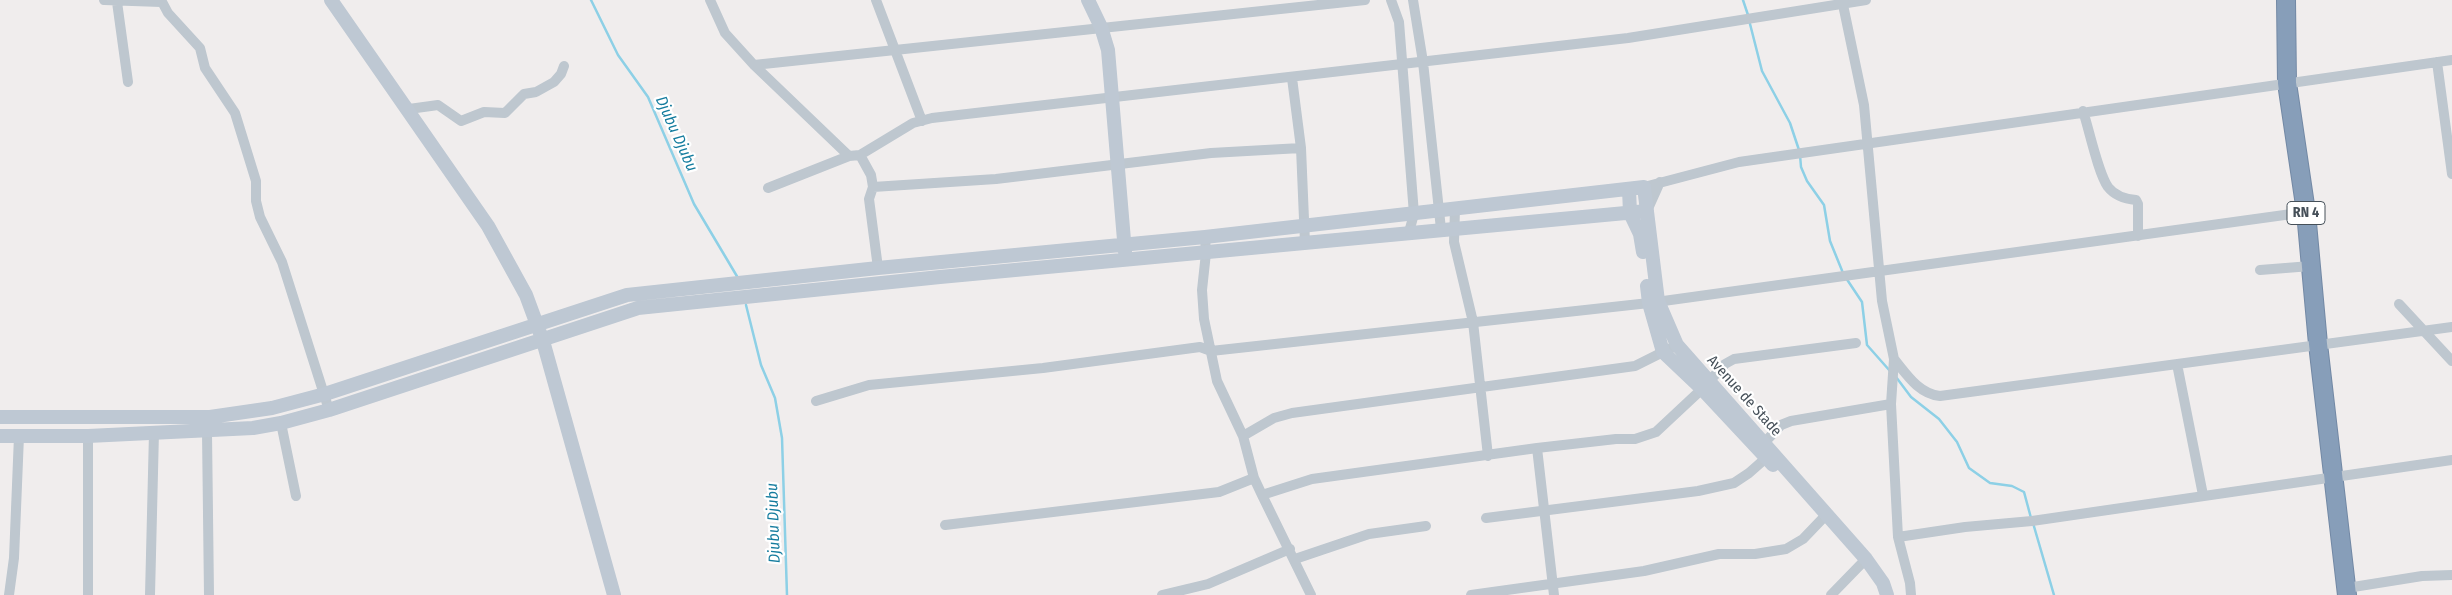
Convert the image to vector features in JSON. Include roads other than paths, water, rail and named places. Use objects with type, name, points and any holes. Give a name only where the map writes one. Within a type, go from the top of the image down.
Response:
[{"type":"highway","name":"RN 4","points":[[2286,0],[2288,83],[2306,212],[2318,344],[2347,592]]},
{"type":"street","points":[[104,0],[117,2],[161,1],[200,48],[205,68],[235,113],[256,181],[256,201],[260,217],[282,262],[329,410]]},
{"type":"street","points":[[331,0],[409,109],[488,226],[511,266],[543,341],[614,595]]},
{"type":"street","points":[[710,0],[726,33],[754,65],[849,156]]},
{"type":"street","points":[[876,0],[922,121]]},
{"type":"street","points":[[1088,0],[1101,27],[1108,50],[1126,259]]},
{"type":"street","points":[[754,65],[895,52],[1101,27],[1365,0]]},
{"type":"street","points":[[1391,0],[1399,22],[1414,214],[1409,232]]},
{"type":"street","points":[[1412,0],[1423,62],[1440,211],[1454,242],[1473,322],[1488,456]]},
{"type":"street","points":[[768,188],[849,156],[860,155],[913,123],[922,121],[1628,38],[1750,19],[1842,2],[1866,0]]},
{"type":"street","points":[[117,2],[128,82]]},
{"type":"street","points":[[1842,2],[1856,76],[1862,90],[1878,270],[1882,302],[1894,359],[1891,404],[1898,537],[1910,583],[1911,595]]},
{"type":"street","points":[[0,417],[210,417],[272,408],[325,394],[611,299],[627,296],[878,268],[1204,237],[1644,187],[1724,165],[2084,111],[2452,60]]},
{"type":"street","points":[[2437,62],[2452,174]]},
{"type":"street","points":[[409,109],[438,105],[461,121],[484,112],[504,114],[524,94],[536,92],[554,82],[561,74],[564,66]]},
{"type":"street","points":[[1292,78],[1301,148],[1305,243]]},
{"type":"street","points":[[2084,111],[2105,182],[2123,198],[2136,200],[2138,204],[2138,236]]},
{"type":"street","points":[[873,187],[996,179],[1118,166],[1133,162],[1211,153],[1301,148]]},
{"type":"street","points":[[860,155],[866,165],[873,187],[870,200],[878,268]]},
{"type":"street","points":[[0,436],[88,436],[154,432],[207,432],[281,423],[329,410],[543,341],[638,308],[1126,259],[1647,211],[1660,182]]},
{"type":"street","name":"Avenue de Stade","points":[[1644,187],[1653,302],[1677,345],[1706,386],[1765,442],[1824,517],[1883,583],[1888,595]]},
{"type":"street","points":[[1471,595],[1644,571],[1719,554],[1755,554],[1786,549],[1803,539],[1824,517],[1766,458],[1706,386],[1663,352],[1640,234],[1630,213],[1629,188]]},
{"type":"street","points":[[1448,229],[1456,209]]},
{"type":"street","points":[[816,401],[869,385],[1043,368],[1200,347],[1211,351],[1653,302],[2306,212]]},
{"type":"street","points":[[1204,237],[1206,253],[1202,290],[1204,319],[1217,381],[1243,436],[1254,478],[1311,595]]},
{"type":"street","points":[[2260,270],[2311,266]]},
{"type":"street","points":[[747,282],[749,298]]},
{"type":"street","points":[[2398,304],[2452,361]]},
{"type":"street","points":[[1894,359],[1915,384],[1930,395],[1940,396],[2452,327]]},
{"type":"street","points":[[1262,495],[1312,479],[1537,448],[1616,439],[1635,439],[1656,432],[1706,386],[1725,364],[1734,359],[1856,343]]},
{"type":"street","points":[[1243,436],[1274,418],[1292,413],[1635,366],[1677,345]]},
{"type":"street","points":[[2177,364],[2203,494]]},
{"type":"street","points":[[1766,458],[1765,442],[1781,425],[1792,421],[1891,404]]},
{"type":"street","points":[[281,423],[296,496]]},
{"type":"street","points":[[150,595],[154,432]]},
{"type":"street","points":[[207,432],[209,595]]},
{"type":"street","points":[[9,595],[14,558],[19,436]]},
{"type":"street","points":[[88,436],[88,595]]},
{"type":"street","points":[[1537,448],[1554,595]]},
{"type":"street","points":[[1486,518],[1544,512],[1717,487],[1734,483],[1750,473],[1766,458]]},
{"type":"street","points":[[1898,537],[1965,527],[2032,521],[2203,494],[2452,460]]},
{"type":"street","points":[[945,525],[1219,492],[1254,478]]},
{"type":"street","points":[[1162,595],[1208,584],[1292,554],[1369,534],[1426,526]]},
{"type":"street","points":[[1831,595],[1864,561],[1878,595]]},
{"type":"street","points":[[2347,592],[2422,576],[2452,575]]},
{"type":"waterway","name":"Djubu Djubu","points":[[591,0],[618,55],[648,97],[694,204],[738,278]]},
{"type":"waterway","points":[[1743,0],[1748,15]]},
{"type":"waterway","points":[[1749,20],[1762,71],[1790,123],[1799,150]]},
{"type":"waterway","points":[[1800,155],[1801,167],[1807,181],[1824,205],[1830,241],[1843,273]]},
{"type":"waterway","points":[[1846,278],[1862,302],[1867,345],[1890,371]]},
{"type":"waterway","name":"Djubu Djubu","points":[[746,305],[761,365],[775,398],[782,438],[787,595]]},
{"type":"waterway","points":[[1896,377],[1911,397],[1939,419],[1957,442],[1969,468],[1990,483],[2012,486],[2024,492],[2031,518]]},
{"type":"waterway","points":[[2033,523],[2054,595]]}]
